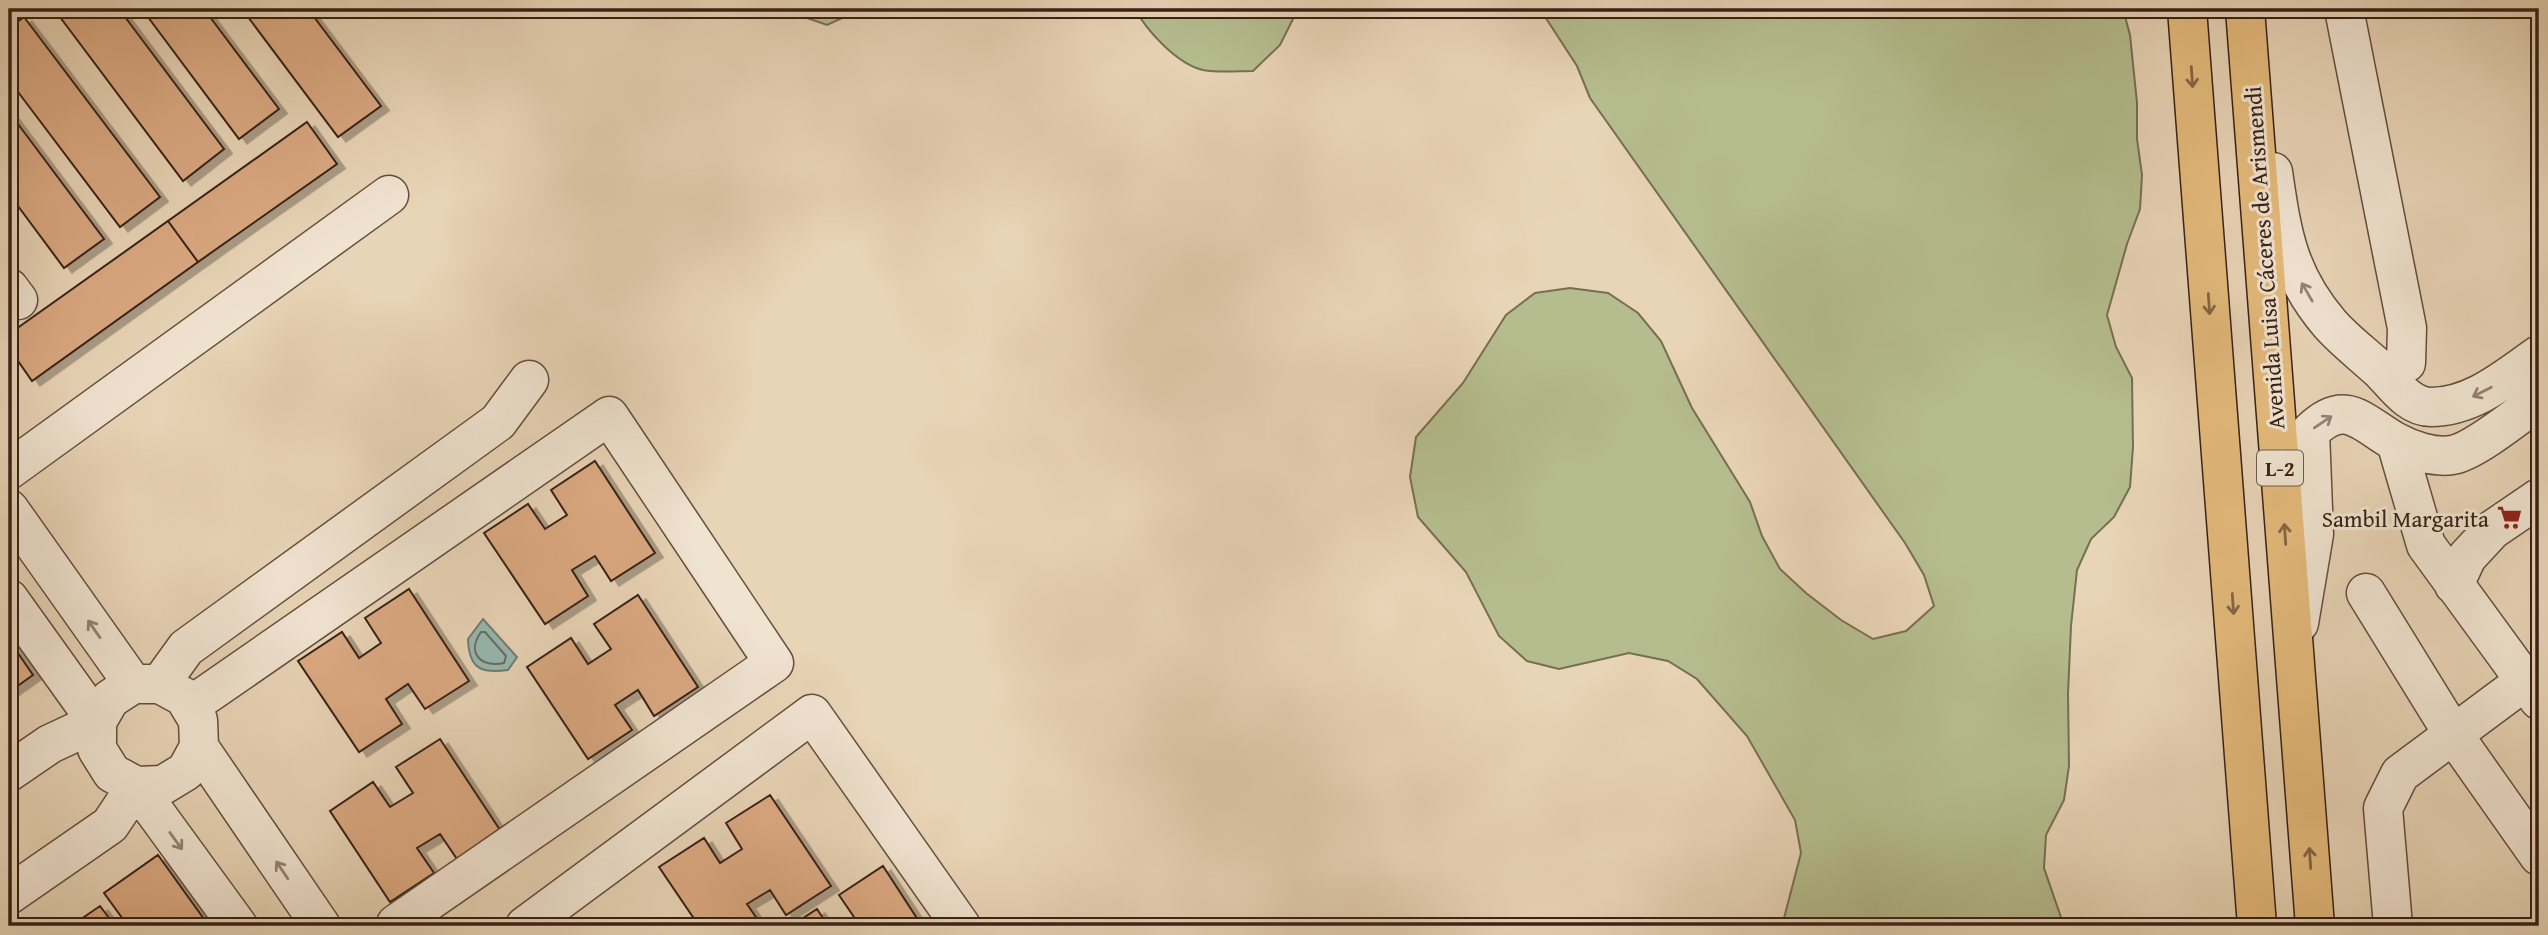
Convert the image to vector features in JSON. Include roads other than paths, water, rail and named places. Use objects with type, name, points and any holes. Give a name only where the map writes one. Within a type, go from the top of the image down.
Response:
[{"type":"main road","name":"L-2","points":[[2187,9],[2257,926]]},
{"type":"main road","name":"Avenida Luisa Cáceres de Arismendi","points":[[2245,9],[2315,926]]},
{"type":"street","points":[[2251,9],[2280,220],[2289,257],[2309,296],[2331,325],[2406,398],[2427,408],[2454,406],[2490,389],[2539,355]]},
{"type":"street","points":[[2344,9],[2407,328],[2406,363],[2384,374]]},
{"type":"street","points":[[9,470],[389,195]]},
{"type":"street","points":[[161,691],[186,648],[498,422],[529,380]]},
{"type":"street","points":[[2294,653],[2314,534],[2310,432],[2324,418],[2340,413],[2363,419],[2396,442],[2428,454],[2453,456],[2476,444],[2539,400]]},
{"type":"street","points":[[238,926],[136,786],[112,773],[97,749],[97,722],[110,699],[161,691],[609,416],[775,663],[396,924]]},
{"type":"street","points":[[2393,926],[2383,808],[2400,774],[2453,734],[2532,691],[2426,545],[2396,442]]},
{"type":"street","points":[[2454,584],[2467,556],[2492,530],[2539,498]]},
{"type":"street","points":[[9,509],[161,691],[198,720],[199,747],[186,771],[163,785],[136,786]]},
{"type":"street","points":[[2366,593],[2453,734],[2539,856]]},
{"type":"street","points":[[9,599],[97,722]]},
{"type":"street","points":[[525,926],[812,714],[961,926]]},
{"type":"street","points":[[9,772],[50,744],[97,722]]},
{"type":"street","points":[[199,747],[321,926]]},
{"type":"street","points":[[9,895],[110,825],[136,786]]},
{"type":"water","points":[[483,619],[517,657],[508,670],[483,670],[471,657],[468,639]]},
{"type":"place","name":"Sambil Margarita","points":[[2509,518]]}]
